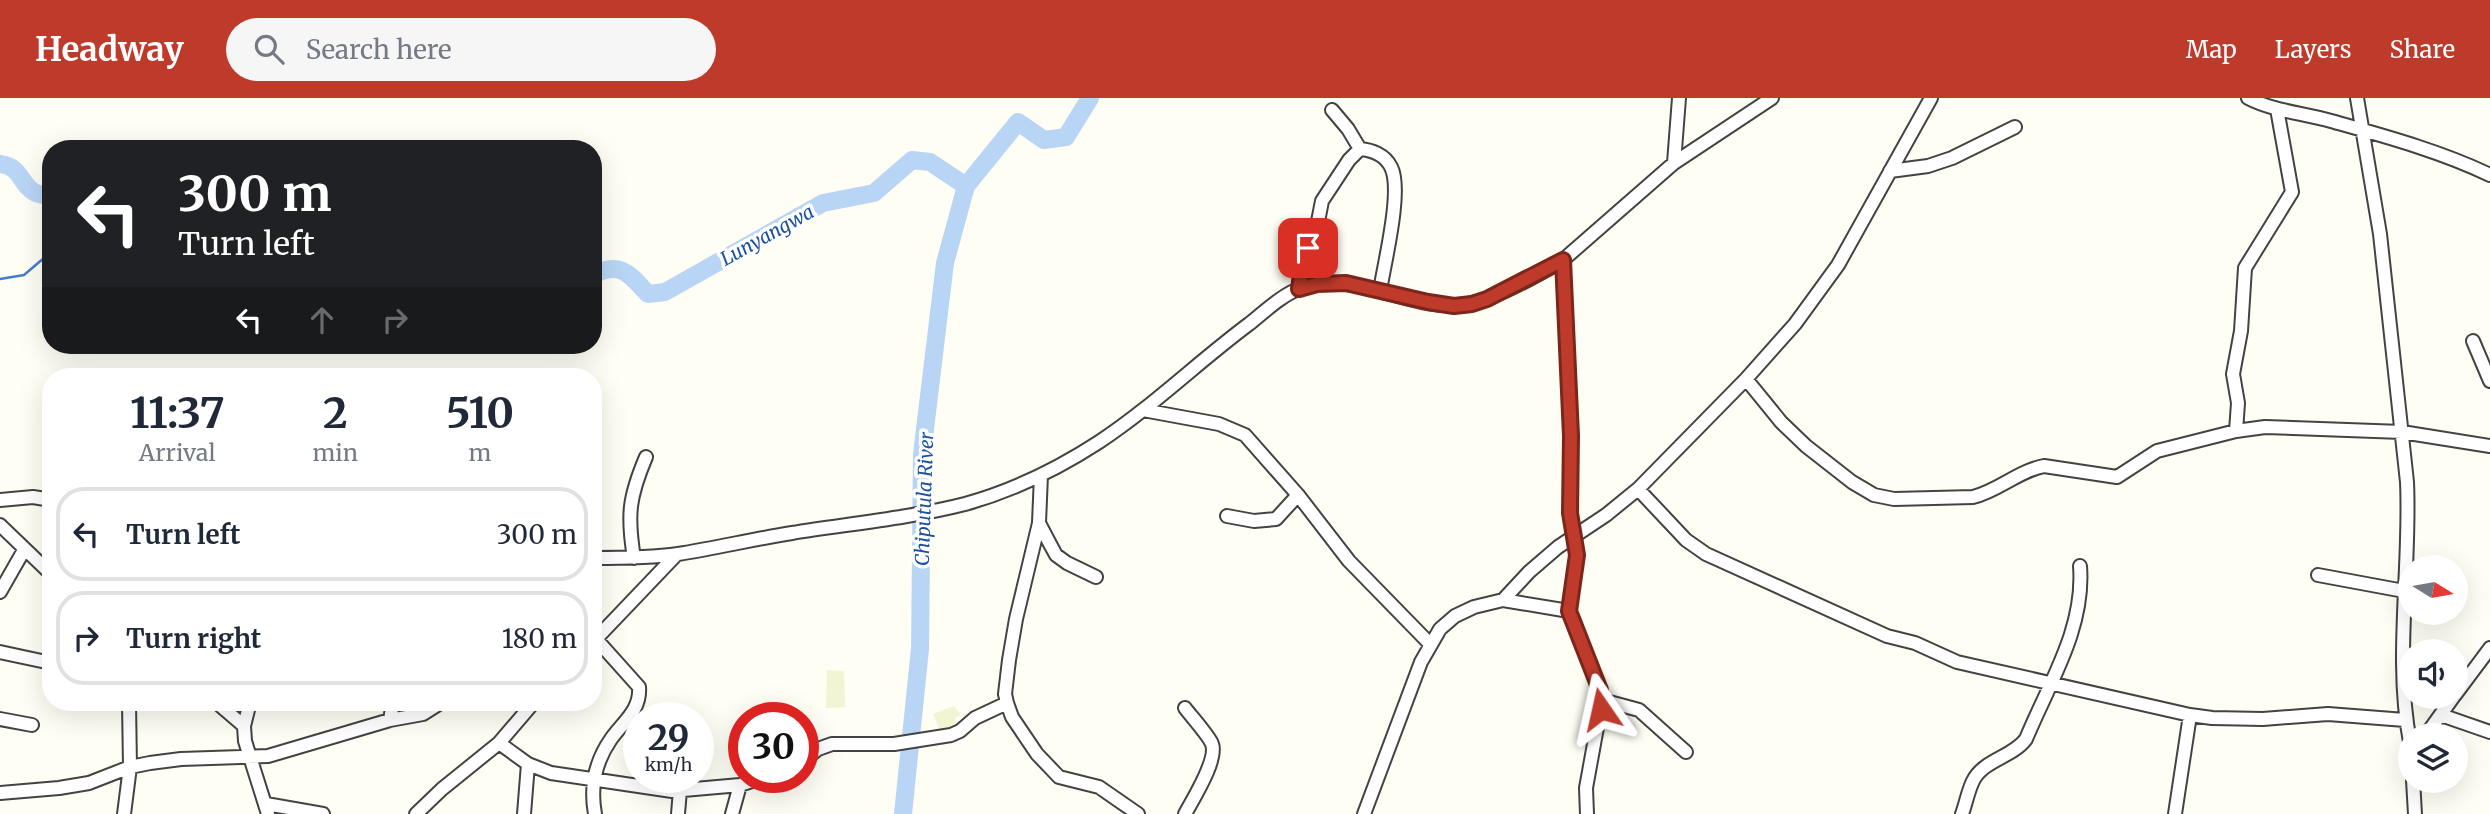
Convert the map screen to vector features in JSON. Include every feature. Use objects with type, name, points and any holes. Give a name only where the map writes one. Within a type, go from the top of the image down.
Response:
[{"type":"street","points":[[1674,163],[1679,98]]},
{"type":"street","points":[[602,558],[677,554],[966,504],[1041,475],[1097,443],[1143,410],[1214,351],[1299,289],[1317,284],[1346,283],[1441,304],[1472,304],[1563,260],[1674,163],[1772,98]]},
{"type":"street","points":[[1503,600],[1529,572],[1638,489],[1746,379],[1818,295],[1857,232],[1931,98]]},
{"type":"street","points":[[2248,98],[2262,105],[2444,155],[2490,175]]},
{"type":"street","points":[[2357,98],[2380,234],[2402,432],[2409,512],[2406,555]]},
{"type":"street","points":[[2236,431],[2238,403],[2233,373],[2241,331],[2245,268],[2292,192],[2277,109]]},
{"type":"street","points":[[1332,110],[1360,149]]},
{"type":"street","points":[[1890,171],[1928,166],[1952,158],[2015,127]]},
{"type":"street","points":[[1299,289],[1304,253],[1314,242],[1322,201],[1349,160],[1360,149]]},
{"type":"street","points":[[1360,149],[1370,150],[1384,158],[1394,177],[1394,202],[1380,291]]},
{"type":"street","points":[[1563,260],[1571,436],[1570,513],[1577,555],[1569,611],[1602,699],[1587,788],[1587,814]]},
{"type":"street","points":[[2473,341],[2490,381]]},
{"type":"street","points":[[1746,379],[1781,422],[1806,446],[1852,482],[1874,495],[1894,499],[1982,495],[2033,468],[2044,467],[2117,477],[2157,451],[2236,431],[2265,427],[2402,432],[2486,445],[2490,431]]},
{"type":"street","points":[[1143,410],[1219,424],[1245,435],[1298,495],[1349,561],[1431,645]]},
{"type":"street","points":[[634,558],[630,505],[635,483],[646,457]]},
{"type":"street","points":[[1041,475],[1039,523],[1016,619],[1005,694],[1007,703],[1012,718],[1037,754],[1059,777],[1099,788],[1138,814]]},
{"type":"street","points":[[1638,489],[1686,540],[1706,554],[1887,636],[1915,643],[1957,662],[2190,715],[2236,719],[2344,714],[2406,720]]},
{"type":"street","points":[[1227,516],[1254,521],[1276,519],[1298,495]]},
{"type":"street","points":[[0,500],[42,498]]},
{"type":"street","points":[[1039,523],[1056,555],[1096,577]]},
{"type":"street","points":[[0,525],[42,567]]},
{"type":"street","points":[[0,593],[24,550]]},
{"type":"street","points":[[602,632],[677,554]]},
{"type":"street","points":[[1962,814],[1973,780],[1992,763],[2021,746],[2026,739],[2073,629],[2080,596],[2080,566]]},
{"type":"street","points":[[2318,575],[2398,590]]},
{"type":"street","points":[[1364,814],[1421,662],[1440,629],[1455,616],[1474,607],[1503,600],[1569,611]]},
{"type":"street","points":[[2405,625],[2407,723]]},
{"type":"street","points":[[595,814],[593,778],[610,741],[627,721],[640,697],[639,687],[602,648]]},
{"type":"street","points":[[2468,678],[2490,648]]},
{"type":"street","points":[[0,652],[42,661]]},
{"type":"street","points":[[1602,699],[1639,710],[1686,752]]},
{"type":"street","points":[[819,748],[832,744],[914,742],[951,735],[975,718],[1007,703]]},
{"type":"street","points":[[1185,708],[1212,743],[1212,755],[1202,784],[1185,814]]},
{"type":"street","points":[[2435,723],[2445,709]]},
{"type":"street","points":[[124,814],[130,767],[129,711]]},
{"type":"street","points":[[226,711],[244,726]]},
{"type":"street","points":[[248,711],[244,726],[245,741],[267,809],[323,814]]},
{"type":"street","points":[[390,720],[392,711]]},
{"type":"street","points":[[0,793],[89,783],[130,767],[181,759],[250,759],[307,747],[390,720],[428,711]]},
{"type":"street","points":[[416,814],[499,743],[526,711]]},
{"type":"street","points":[[2175,814],[2190,715]]},
{"type":"street","points":[[2441,715],[2490,732]]},
{"type":"street","points":[[0,719],[32,725]]},
{"type":"street","points":[[499,743],[528,764],[551,773],[623,783]]},
{"type":"street","points":[[524,814],[528,764]]},
{"type":"street","points":[[678,814],[680,793]]},
{"type":"street","points":[[732,814],[738,793]]},
{"type":"street","points":[[2414,793],[2415,814]]},
{"type":"green space","points":[[827,670],[844,671],[845,707],[826,708]]},
{"type":"green space","points":[[954,706],[961,715],[955,718],[956,725],[942,736],[933,714]]},
{"type":"waterway","name":"Lunyangwa","points":[[602,271],[618,269],[630,276],[648,294],[665,292],[823,203],[874,193],[912,160],[930,162],[966,186],[1018,122],[1044,140],[1066,137],[1090,98]]},
{"type":"waterway","name":"Lunyangwa","points":[[0,164],[12,168],[29,188],[42,194]]},
{"type":"waterway","name":"Chiputula River","points":[[903,814],[920,649],[922,454],[945,263],[966,186]]},
{"type":"waterway","points":[[0,279],[24,275],[42,260]]},
{"type":"route","points":[[1308,248],[1304,253],[1299,289],[1317,284],[1346,283],[1454,306],[1487,299],[1563,260],[1571,436],[1570,513],[1577,555],[1569,611],[1600,690],[1601,709]]}]
